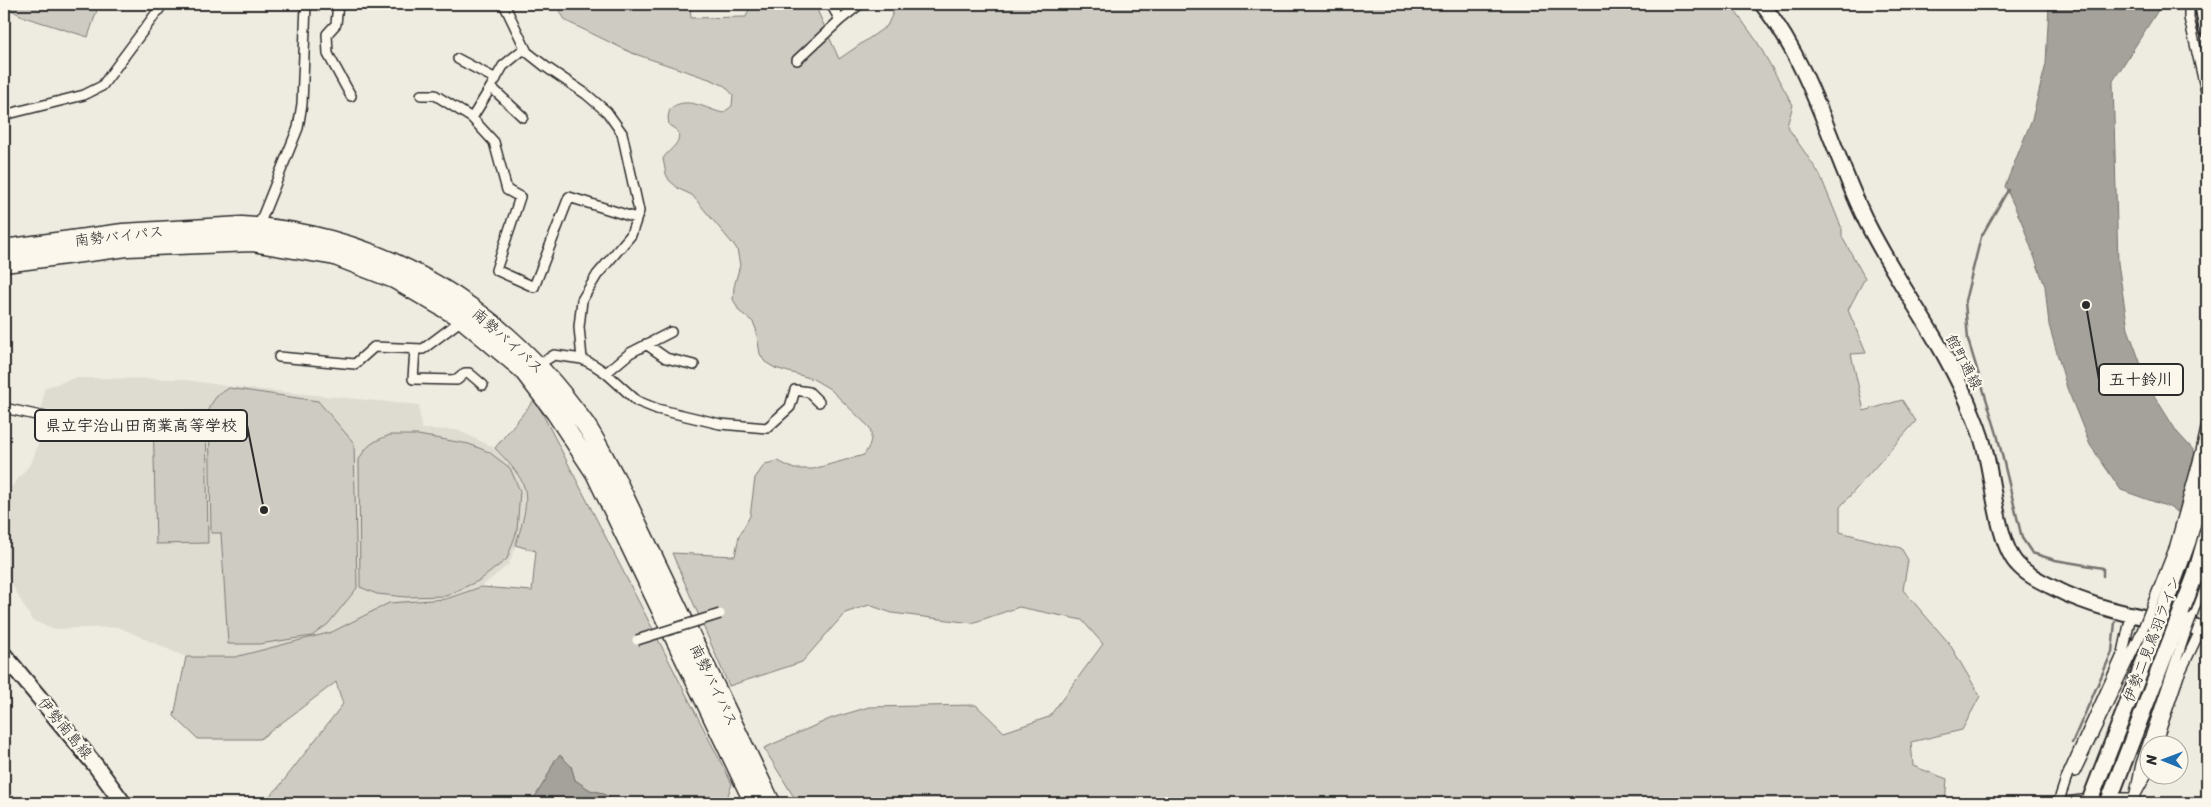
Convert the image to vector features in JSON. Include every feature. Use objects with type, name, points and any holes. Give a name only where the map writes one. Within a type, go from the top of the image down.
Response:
[{"type":"highway","name":"南勢バイパス","points":[[4,249],[123,234],[242,226],[256,234],[335,256],[394,278],[463,319],[522,369],[555,412],[595,473],[754,803]]},
{"type":"highway","name":"南勢バイパス","points":[[4,263],[127,247],[256,234],[344,243],[407,268],[479,312],[538,365],[586,426],[615,477],[771,803]]},
{"type":"main road","name":"館町通線","points":[[1762,4],[1775,20],[1792,48],[1813,94],[1838,161],[1867,224],[1949,364],[1965,397],[1984,447],[2004,540],[2012,559],[2031,576],[2057,590],[2096,606],[2202,633]]},
{"type":"main road","points":[[2200,4],[2207,29]]},
{"type":"main road","name":"伊勢二見鳥羽ライン","points":[[2086,801],[2157,628],[2188,541],[2207,472]]},
{"type":"main road","name":"伊勢二見鳥羽ライン","points":[[2112,801],[2181,634],[2194,576],[2207,534]]},
{"type":"main road","name":"伊勢南島線","points":[[4,655],[96,766],[123,803]]},
{"type":"street","points":[[4,115],[84,95],[102,86],[164,4]]},
{"type":"street","points":[[256,234],[298,128],[302,104],[306,4]]},
{"type":"street","points":[[338,4],[336,24],[328,34],[328,54],[351,96]]},
{"type":"street","points":[[504,4],[525,48],[546,67],[586,94],[607,112],[622,134],[639,211],[631,235],[597,275],[582,300],[578,327],[582,359]]},
{"type":"street","points":[[830,4],[840,20]]},
{"type":"street","points":[[797,60],[860,4]]},
{"type":"street","points":[[2200,4],[2189,18],[2207,96]]},
{"type":"street","points":[[472,118],[503,66],[525,48]]},
{"type":"street","points":[[458,59],[493,83],[523,116]]},
{"type":"street","points":[[421,95],[435,95],[472,118],[494,142],[506,190],[520,197],[496,270],[534,287],[569,197],[636,218]]},
{"type":"street","points":[[279,357],[355,364],[374,347],[424,349],[463,319]]},
{"type":"street","points":[[606,372],[630,353],[671,332]]},
{"type":"street","points":[[646,344],[666,358],[694,365]]},
{"type":"street","points":[[415,349],[413,379],[457,380],[469,373],[483,385]]},
{"type":"street","points":[[538,365],[554,355],[582,359],[606,372],[628,394],[646,405],[720,424],[767,428],[790,407],[794,390],[809,392],[819,402]]},
{"type":"street","points":[[4,408],[45,417]]},
{"type":"street","points":[[2058,803],[2087,750],[2143,629],[2162,582],[2187,504],[2207,424]]},
{"type":"street","points":[[2133,801],[2142,764],[2181,634],[2207,570]]},
{"type":"street","points":[[637,640],[720,614]]},
{"type":"street","points":[[2058,803],[2067,776],[2123,653],[2132,615]]},
{"type":"street","points":[[2159,734],[2178,675],[2202,633]]},
{"type":"street","points":[[2133,801],[2142,784]]},
{"type":"street","points":[[2058,803],[2086,801]]},
{"type":"street","points":[[2112,801],[2133,801]]},
{"type":"shaded area","points":[[4,4],[99,4],[88,37],[24,17],[4,6]]},
{"type":"shaded area","points":[[555,4],[690,4],[691,18],[746,17],[751,4],[819,4],[818,12],[839,59],[887,26],[897,4],[1730,4],[1756,40],[1793,105],[1787,126],[1820,175],[1842,229],[1842,237],[1865,278],[1848,310],[1866,353],[1851,354],[1864,411],[1902,400],[1916,421],[1840,507],[1840,532],[1901,548],[1908,560],[1903,590],[1949,643],[1980,696],[1962,730],[1911,742],[1913,766],[1947,779],[1945,803],[801,803],[795,799],[764,748],[832,718],[869,707],[976,705],[1004,732],[1049,717],[1103,644],[1082,620],[1019,607],[972,623],[892,613],[869,605],[845,613],[802,662],[729,686],[672,553],[735,556],[739,536],[750,516],[755,478],[765,464],[778,461],[794,469],[813,469],[864,455],[870,442],[870,428],[830,389],[813,379],[775,368],[765,362],[760,354],[753,322],[739,311],[733,299],[740,265],[737,249],[692,195],[679,189],[669,180],[666,174],[663,159],[676,143],[679,136],[678,131],[669,125],[670,109],[676,105],[689,103],[723,113],[732,106],[733,95],[725,86],[712,80],[632,53],[566,21]]},
{"type":"shaded area","points":[[2049,4],[2162,4],[2113,81],[2118,263],[2128,329],[2150,389],[2177,432],[2207,465],[2207,529],[2169,507],[2121,490],[2090,445],[2067,388],[2049,325],[2045,286],[2022,223],[2005,186],[2032,119],[2046,64]]},
{"type":"shaded area","points":[[75,378],[179,379],[233,387],[419,405],[421,429],[457,430],[495,448],[514,469],[525,490],[523,525],[509,564],[481,587],[446,599],[389,603],[344,629],[235,657],[186,657],[118,627],[52,629],[32,620],[4,571],[4,496],[32,462],[39,441],[44,388]]},
{"type":"shaded area","points":[[229,388],[318,401],[354,443],[357,588],[328,624],[312,636],[259,644],[228,644],[221,533],[211,533],[209,407],[217,396]]},
{"type":"shaded area","points":[[535,399],[732,784],[726,801],[717,803],[618,803],[602,793],[590,790],[575,780],[571,766],[555,760],[535,797],[511,803],[262,803],[278,788],[343,704],[336,682],[260,739],[198,739],[174,716],[186,657],[235,657],[332,632],[389,603],[446,599],[481,587],[532,591],[536,551],[515,545],[525,510],[525,490],[517,473],[495,448]]},
{"type":"shaded area","points":[[206,411],[208,543],[156,544],[153,412]]},
{"type":"shaded area","points":[[390,435],[418,435],[469,444],[489,452],[510,468],[520,491],[517,531],[507,559],[480,580],[446,596],[406,597],[377,594],[360,587],[359,460],[371,444]]},
{"type":"shaded area","points":[[560,755],[571,766],[575,780],[590,790],[602,793],[618,803],[512,803],[535,797],[555,760]]},
{"type":"waterway","points":[[2008,190],[1981,237],[1965,301],[1968,340],[1997,434],[2022,538],[2032,553],[2055,560],[2103,568],[2103,576]]},
{"type":"waterway","points":[[2072,743],[2112,652],[2115,622]]},
{"type":"place","name":"五十鈴川","points":[[2086,305]]},
{"type":"place","name":"県立宇治山田商業高等学校","points":[[264,510]]}]
